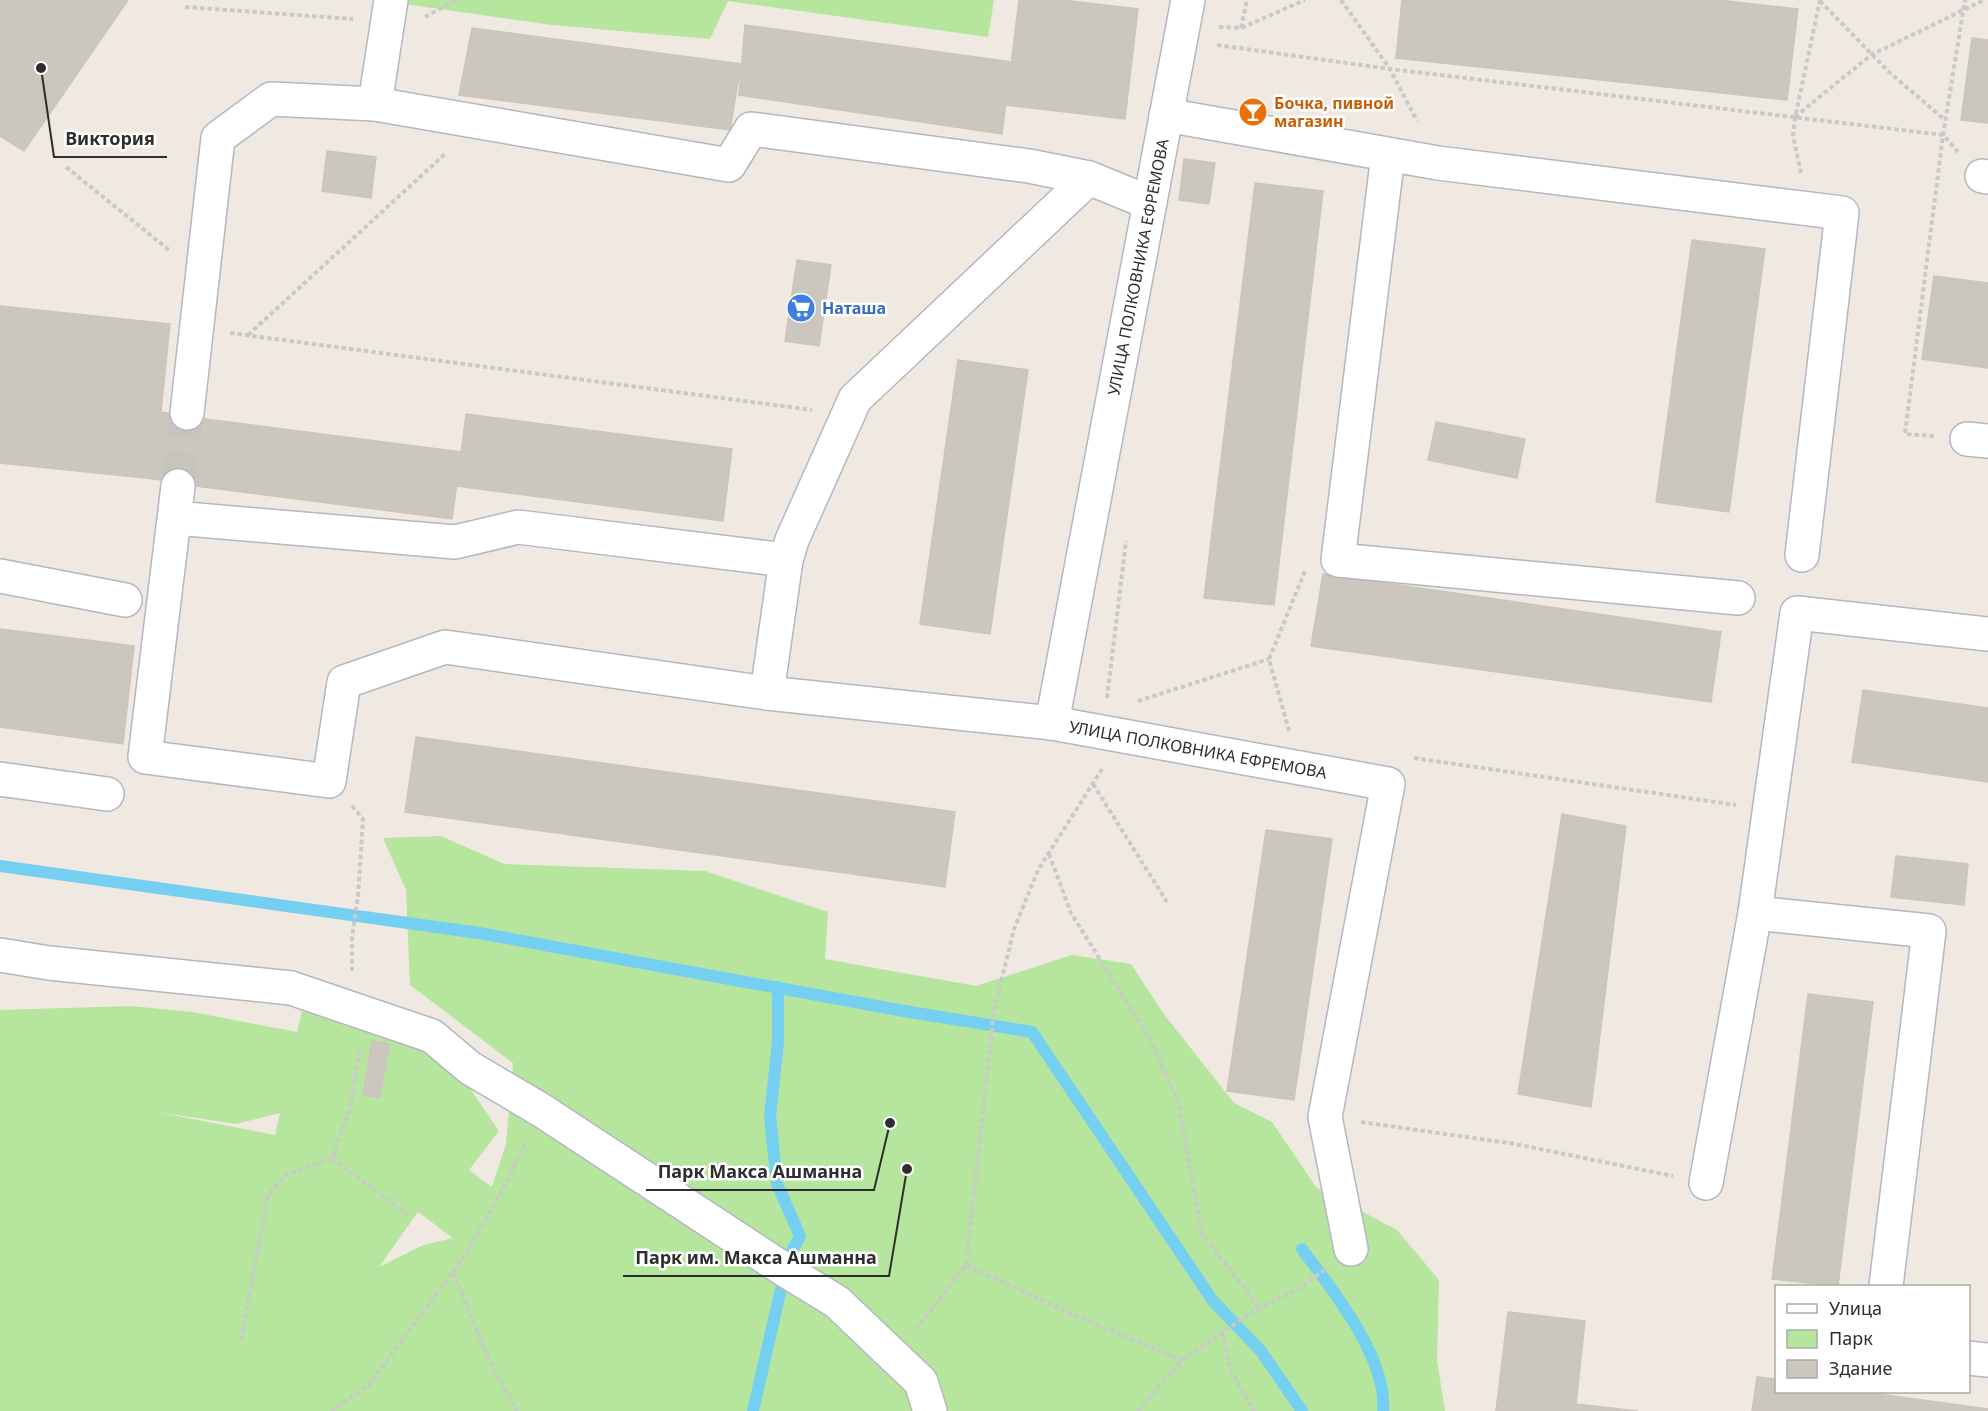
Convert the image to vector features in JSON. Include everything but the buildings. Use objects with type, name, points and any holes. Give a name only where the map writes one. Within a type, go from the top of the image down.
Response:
[{"type":"street","points":[[375,104],[389,11]]},
{"type":"street","name":"УЛИЦА ПОЛКОВНИКА ЕФРЕМОВА","points":[[1184,22],[1052,723],[1124,736],[1287,752],[1388,784],[1325,1117],[1351,1249]]},
{"type":"street","points":[[187,413],[218,138],[271,99],[375,104],[729,165],[751,129],[1029,166],[1089,178],[1150,203]]},
{"type":"street","points":[[1166,115],[1438,163],[1842,213],[1802,555]]},
{"type":"street","points":[[1388,155],[1338,560],[1738,598]]},
{"type":"street","points":[[767,693],[786,560],[792,540],[855,399],[1089,178]]},
{"type":"street","points":[[786,560],[518,527],[455,542],[177,502],[146,758],[329,781],[344,682],[445,647],[767,693],[1052,723]]},
{"type":"street","points":[[0,576],[125,600]]},
{"type":"street","points":[[1706,1183],[1755,913],[1797,614],[1988,634]]},
{"type":"street","points":[[0,779],[107,794]]},
{"type":"street","points":[[1755,913],[1929,931],[1886,1285]]},
{"type":"street","points":[[0,955],[49,963],[291,988],[432,1036],[470,1068],[541,1110],[837,1302],[921,1382],[930,1411]]},
{"type":"street","points":[[1970,1358],[1988,1360]]},
{"type":"path","points":[[1241,28],[1247,0]]},
{"type":"path","points":[[1184,22],[1241,28],[1305,0]]},
{"type":"path","points":[[1341,0],[1390,69],[1438,163]]},
{"type":"path","points":[[1819,0],[1871,55],[1945,120]]},
{"type":"path","points":[[1809,209],[1793,136],[1819,0]]},
{"type":"path","points":[[1905,434],[1942,135],[1965,0]]},
{"type":"path","points":[[1795,118],[1871,55],[1984,0]]},
{"type":"path","points":[[185,7],[389,11]]},
{"type":"path","points":[[1184,22],[1390,69],[1942,135],[1985,177]]},
{"type":"path","points":[[247,335],[480,122]]},
{"type":"path","points":[[66,167],[202,276]]},
{"type":"path","points":[[197,329],[848,415]]},
{"type":"path","points":[[1287,752],[1269,658],[1311,558],[1342,531]]},
{"type":"path","points":[[1106,700],[1126,536]]},
{"type":"path","points":[[1138,701],[1269,658]]},
{"type":"path","points":[[894,1356],[966,1265],[994,1011],[1014,929],[1038,870],[1124,736]]},
{"type":"path","points":[[1408,757],[1769,810]]},
{"type":"path","points":[[329,781],[363,819],[358,896],[352,936]]},
{"type":"path","points":[[1093,784],[1167,902]]},
{"type":"path","points":[[1049,854],[1071,913],[1151,1041],[1178,1101],[1202,1234],[1260,1308]]},
{"type":"path","points":[[241,1340],[268,1195],[285,1176],[332,1158],[350,1108],[361,1039]]},
{"type":"path","points":[[331,1411],[369,1385],[466,1254],[509,1178],[541,1110]]},
{"type":"path","points":[[1325,1117],[1515,1144],[1706,1183]]},
{"type":"path","points":[[332,1158],[408,1215]]},
{"type":"path","points":[[966,1265],[1069,1313],[1182,1360]]},
{"type":"path","points":[[1138,1411],[1182,1360],[1254,1311],[1300,1288],[1325,1269]]},
{"type":"path","points":[[453,1271],[489,1360],[517,1411]]},
{"type":"path","points":[[1222,1333],[1230,1369],[1254,1411]]},
{"type":"green space","points":[[405,0],[994,0],[988,37],[728,1],[710,39],[552,25],[404,4]]},
{"type":"green space","points":[[441,836],[504,864],[705,871],[828,912],[825,959],[976,986],[1072,955],[1131,964],[1163,1013],[1234,1103],[1272,1122],[1316,1187],[1397,1230],[1439,1280],[1437,1361],[1445,1411],[0,1411],[0,1010],[130,1006],[192,1012],[297,1032],[302,1011],[328,1016],[452,1062],[499,1131],[469,1170],[492,1187],[506,1144],[513,1063],[410,985],[406,890],[383,838]],"holes":[[[157,1112],[236,1124],[280,1113],[275,1135]],[[418,1212],[453,1238],[423,1245],[379,1267]]]},
{"type":"waterway","points":[[0,866],[479,933],[904,1011],[1032,1032],[1213,1301],[1261,1351],[1302,1411]]},
{"type":"waterway","points":[[753,1411],[788,1258],[800,1236],[777,1184],[770,1116],[778,1042],[778,987]]},
{"type":"waterway","points":[[1302,1249],[1342,1304],[1367,1347],[1377,1369],[1382,1391],[1383,1411]]},
{"type":"tunnel","points":[[178,486],[187,413]]},
{"type":"place","name":"Виктория","points":[[41,68]]},
{"type":"place","name":"Бочка, пивной магазин","points":[[1253,112]]},
{"type":"place","name":"Наташа","points":[[801,308]]},
{"type":"place","name":"Парк Макса Ашманна","points":[[890,1123]]},
{"type":"place","name":"Парк им. Макса Ашманна","points":[[907,1169]]}]
